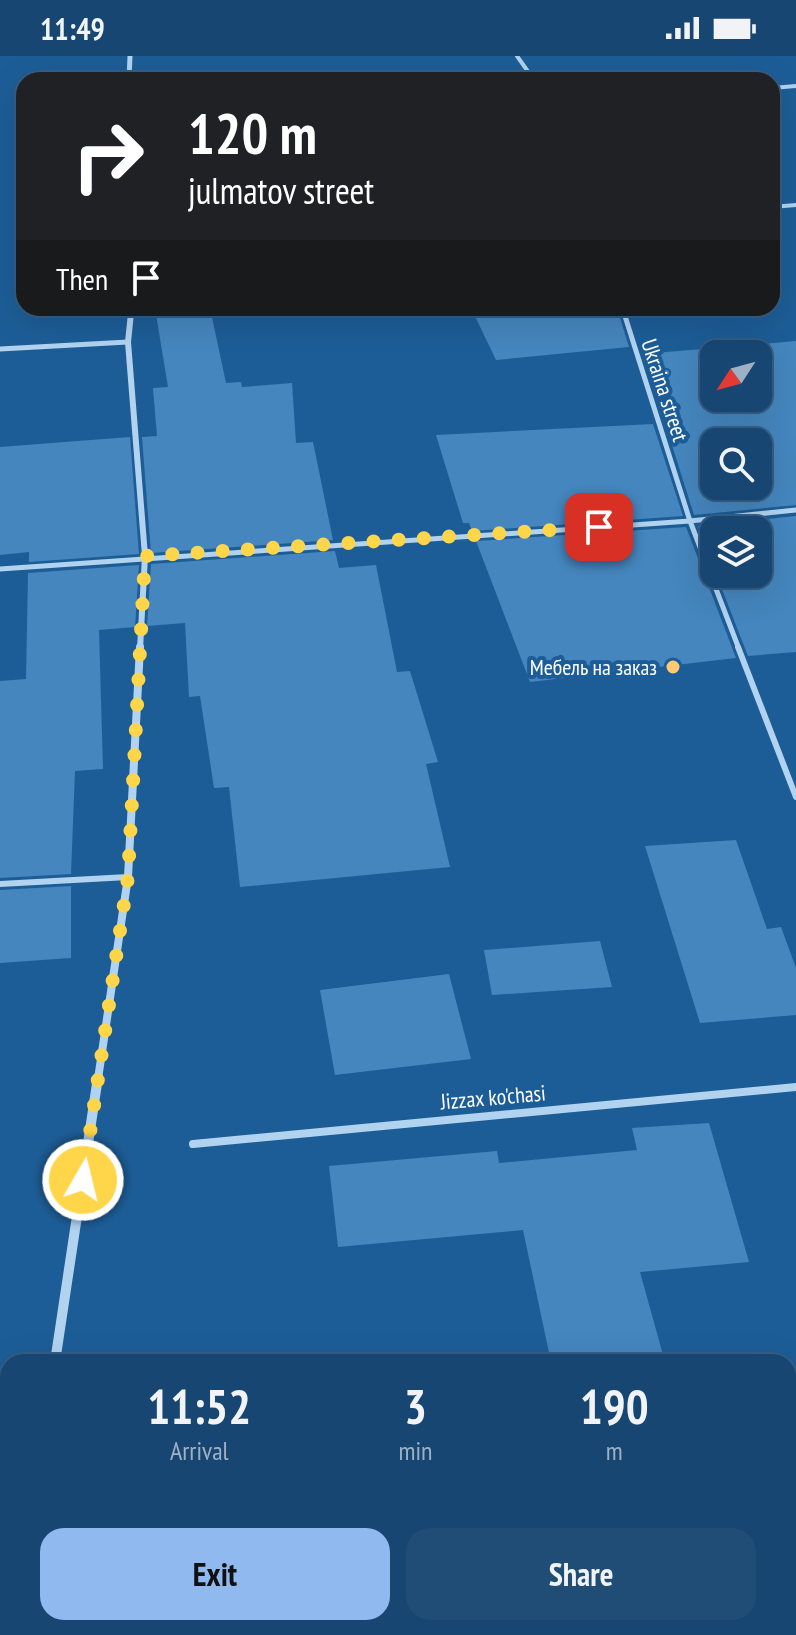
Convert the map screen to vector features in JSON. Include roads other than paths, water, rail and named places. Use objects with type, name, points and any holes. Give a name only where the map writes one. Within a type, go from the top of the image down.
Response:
[{"type":"street","points":[[56,1354],[128,877],[145,556],[128,342],[130,316]]},
{"type":"lane","name":"Ukraina street","points":[[625,316],[690,521],[796,797]]},
{"type":"lane","points":[[0,349],[128,342]]},
{"type":"lane","points":[[0,569],[145,556],[690,521],[796,510]]},
{"type":"lane","points":[[0,884],[128,877]]},
{"type":"lane","name":"Jizzax ko'chasi","points":[[193,1144],[796,1087]]},
{"type":"place","name":"Мебель на заказ","points":[[673,667]]}]
